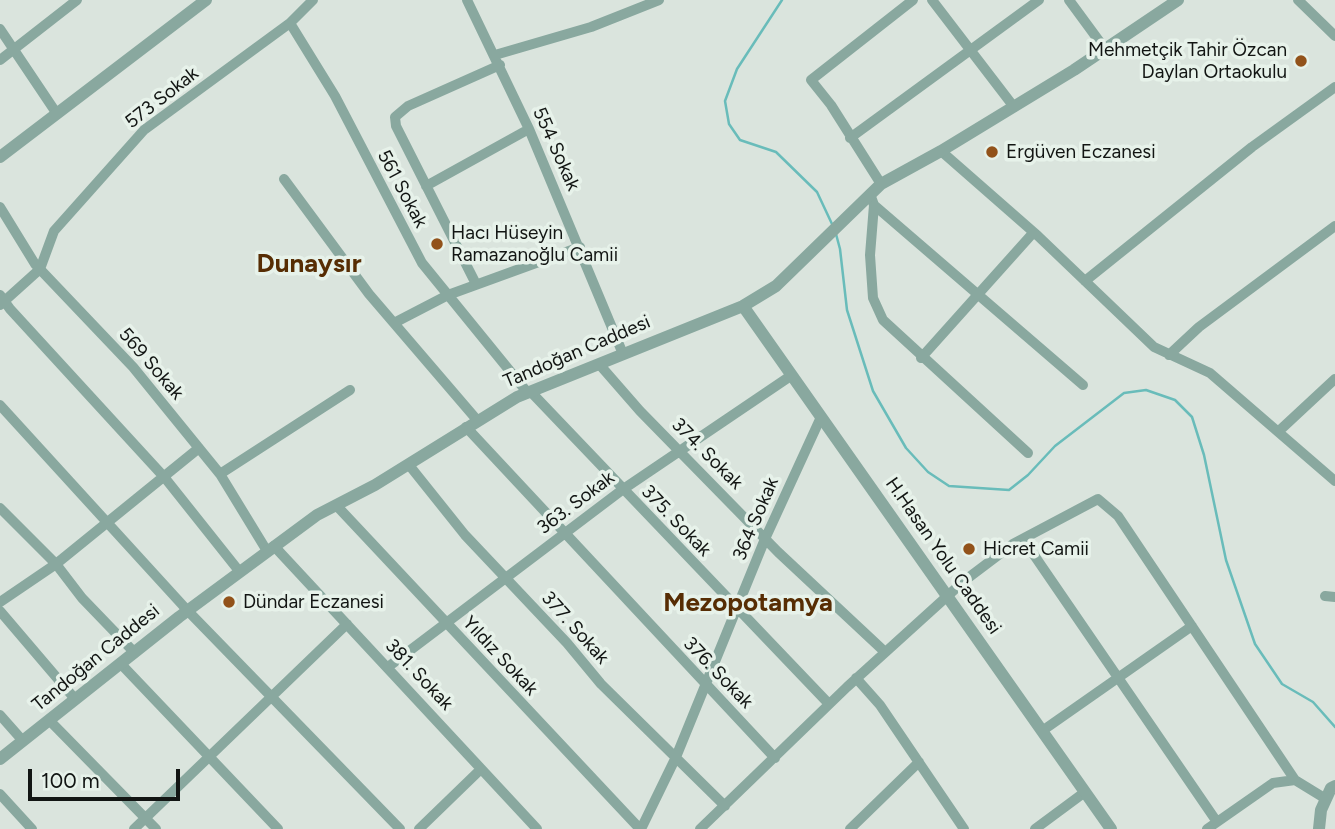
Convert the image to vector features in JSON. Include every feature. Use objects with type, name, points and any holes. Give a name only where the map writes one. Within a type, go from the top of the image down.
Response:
[{"type":"street","points":[[0,60],[77,0]]},
{"type":"street","points":[[0,157],[206,0]]},
{"type":"street","name":"573 Sokak","points":[[1,300],[40,270],[54,231],[144,131],[290,23],[313,0]]},
{"type":"street","name":"554 Sokak","points":[[467,0],[529,130],[623,354]]},
{"type":"street","points":[[495,55],[590,27],[659,0]]},
{"type":"street","points":[[880,184],[811,80],[913,0]]},
{"type":"street","points":[[932,0],[1014,107]]},
{"type":"street","points":[[850,138],[1038,0]]},
{"type":"street","points":[[1069,0],[1105,49]]},
{"type":"street","name":"Tandoğan Caddesi","points":[[0,759],[187,610],[270,548],[336,505],[409,465],[477,420],[528,392],[743,306],[776,286],[854,211],[872,200],[880,184],[1014,107],[1178,0]]},
{"type":"street","points":[[1298,0],[1335,36]]},
{"type":"street","name":"561 Sokak","points":[[290,23],[335,96],[422,263],[528,392]]},
{"type":"street","points":[[0,29],[16,48],[57,114]]},
{"type":"street","points":[[476,285],[395,117],[399,111],[433,94],[500,65]]},
{"type":"street","points":[[1085,281],[1252,147],[1335,87]]},
{"type":"street","points":[[426,186],[529,130]]},
{"type":"street","points":[[941,151],[1154,347],[1210,373],[1335,481]]},
{"type":"street","points":[[284,179],[394,323],[477,420]]},
{"type":"street","points":[[872,200],[1083,384]]},
{"type":"street","points":[[872,200],[870,255],[873,298],[883,320],[921,358],[1028,453]]},
{"type":"street","name":"569 Sokak","points":[[0,207],[40,270],[134,367],[220,474],[270,548]]},
{"type":"street","points":[[1169,355],[1199,327],[1335,226]]},
{"type":"street","points":[[921,358],[1033,233]]},
{"type":"street","points":[[394,323],[448,295],[580,247]]},
{"type":"street","points":[[1,300],[165,478],[239,571]]},
{"type":"street","name":"H.Hasan Yolu Caddesi","points":[[743,306],[1111,829]]},
{"type":"street","name":"374. Sokak","points":[[599,363],[678,450],[765,539],[885,652]]},
{"type":"street","name":"363. Sokak","points":[[388,667],[622,490],[792,375]]},
{"type":"street","points":[[1279,431],[1335,379]]},
{"type":"street","points":[[220,474],[350,390]]},
{"type":"street","name":"375. Sokak","points":[[528,392],[829,704]]},
{"type":"street","points":[[0,405],[269,697],[400,829]]},
{"type":"street","name":"364 Sokak","points":[[641,829],[676,757],[738,611],[765,539],[821,417]]},
{"type":"street","name":"376. Sokak","points":[[466,427],[775,758]]},
{"type":"street","points":[[0,602],[56,564],[199,448]]},
{"type":"street","name":"377. Sokak","points":[[409,465],[457,525],[601,684],[725,806]]},
{"type":"street","points":[[703,828],[856,678],[948,596],[1023,539],[1098,499],[1118,516],[1295,780],[1326,799]]},
{"type":"street","name":"Yıldız Sokak","points":[[336,505],[444,623],[641,829]]},
{"type":"street","points":[[0,508],[56,564],[82,598],[134,652]]},
{"type":"street","points":[[1023,539],[1217,822]]},
{"type":"street","name":"381. Sokak","points":[[270,548],[388,667],[537,829]]},
{"type":"street","points":[[0,611],[75,699]]},
{"type":"street","points":[[134,829],[347,624]]},
{"type":"street","points":[[1042,731],[1192,626]]},
{"type":"street","points":[[120,663],[278,829]]},
{"type":"street","points":[[856,678],[880,705],[964,829]]},
{"type":"street","points":[[0,715],[23,741]]},
{"type":"street","points":[[49,720],[156,829]]},
{"type":"street","points":[[850,829],[919,762]]},
{"type":"street","points":[[419,829],[481,769]]},
{"type":"street","points":[[1207,829],[1273,783],[1295,780]]},
{"type":"street","points":[[1319,829],[1326,799],[1335,786]]},
{"type":"street","points":[[1035,829],[1085,792]]},
{"type":"street","points":[[0,794],[32,829]]},
{"type":"waterway","points":[[782,0],[737,69],[725,101],[729,124],[740,140],[776,152],[817,192],[832,224]]},
{"type":"waterway","points":[[836,234],[847,310],[873,391],[906,448],[928,472],[949,486],[1009,490],[1028,475],[1055,446],[1124,393],[1146,390],[1175,400],[1192,417],[1204,455],[1226,560],[1255,644],[1282,684],[1313,702],[1335,727]]},
{"type":"place","name":"Mehmetçik Tahir Özcan Daylan Ortaokulu","points":[[1301,61]]},
{"type":"place","name":"Ergüven Eczanesi","points":[[992,152]]},
{"type":"place","name":"Hacı Hüseyin Ramazanoğlu Camii","points":[[437,244]]},
{"type":"place","name":"Hicret Camii","points":[[969,549]]},
{"type":"place","name":"Dündar Eczanesi","points":[[229,602]]},
{"type":"district","name":"Dunaysır","points":[[309,264]]},
{"type":"district","name":"Mezopotamya","points":[[748,603]]}]
